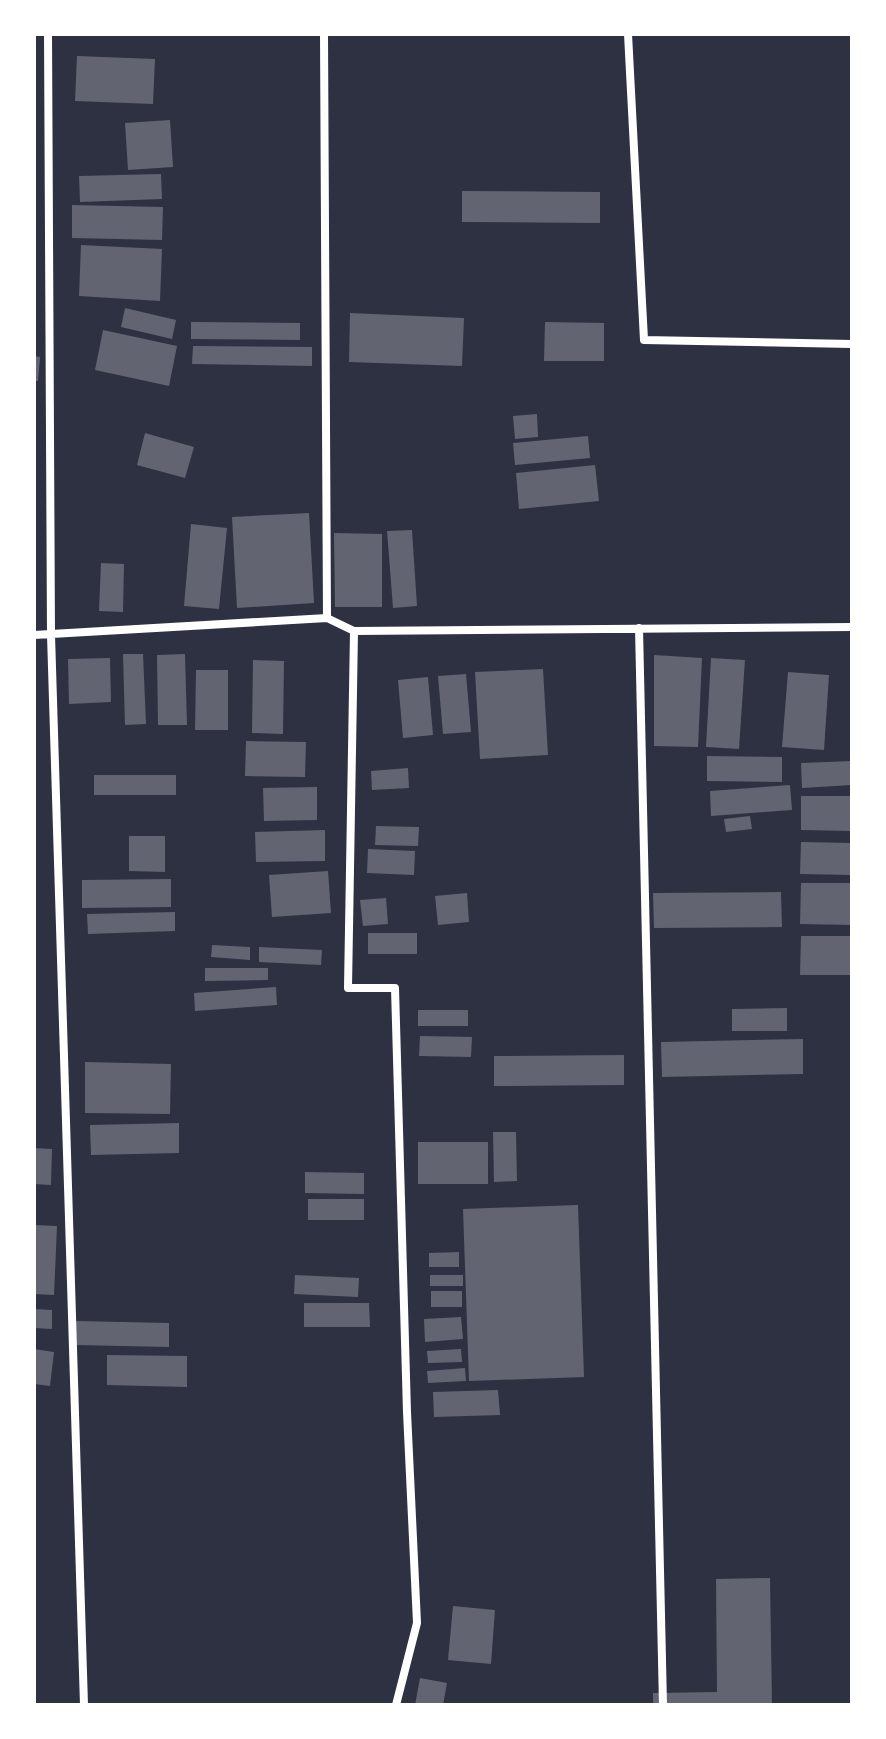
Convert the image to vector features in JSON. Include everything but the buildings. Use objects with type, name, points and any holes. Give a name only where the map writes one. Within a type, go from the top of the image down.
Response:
[{"type":"street","points":[[48,34],[51,635],[84,1705]]},
{"type":"street","points":[[324,34],[327,618]]},
{"type":"street","points":[[628,34],[644,340],[852,344]]},
{"type":"street","points":[[34,635],[327,618],[354,631],[852,627]]},
{"type":"street","points":[[639,628],[663,1705]]},
{"type":"street","points":[[354,631],[348,988],[395,988],[417,1623],[396,1705]]}]
